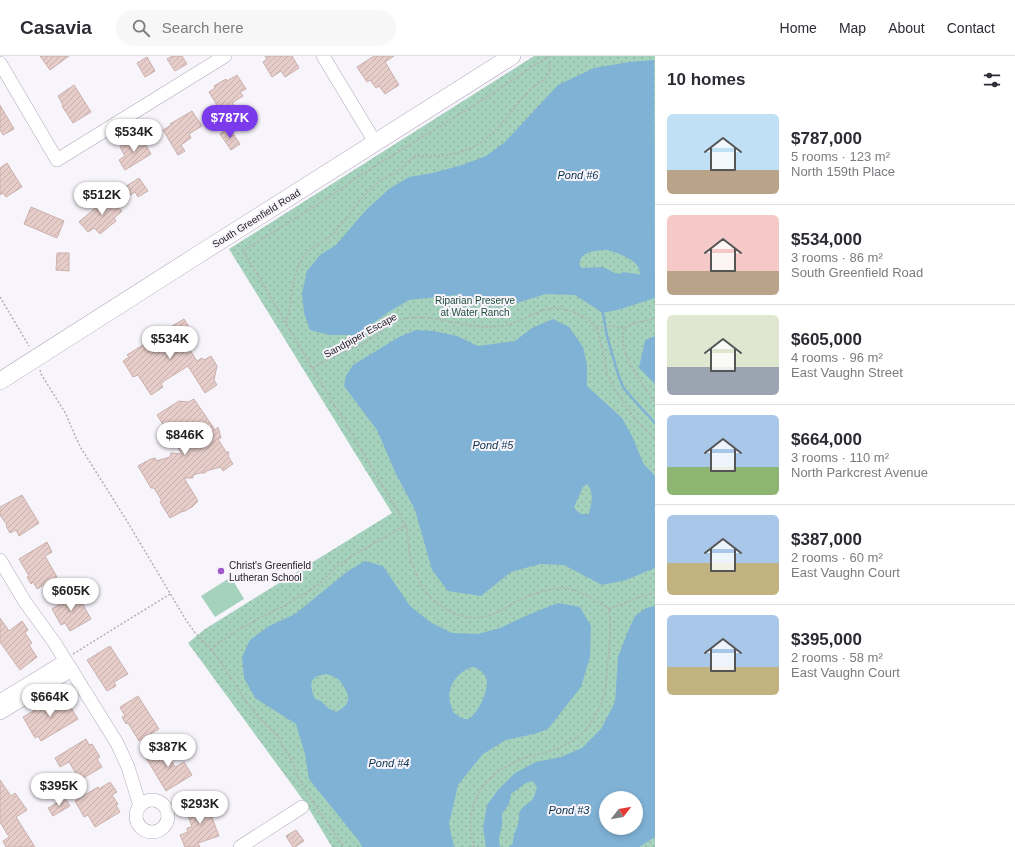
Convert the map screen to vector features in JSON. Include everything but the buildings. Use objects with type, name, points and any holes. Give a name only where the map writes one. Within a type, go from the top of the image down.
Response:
[{"type":"main road","name":"South Greenfield Road","points":[[0,381],[512,56]]},
{"type":"street","points":[[2,69],[57,160],[224,56]]},
{"type":"street","points":[[323,56],[375,142]]},
{"type":"street","points":[[0,560],[25,602],[69,662],[117,743],[128,767],[140,806]]},
{"type":"street","points":[[1,708],[69,662]]},
{"type":"street","points":[[240,847],[302,807]]},
{"type":"path","points":[[549,56],[481,101],[360,175],[328,198],[244,251],[406,526],[410,556],[414,569],[425,591],[440,605],[456,614],[471,618],[480,618],[491,615],[534,594],[564,588],[576,591],[609,609]]},
{"type":"path","points":[[286,323],[294,284],[303,257],[318,244],[332,236],[365,195],[381,180],[398,171],[416,156],[455,154],[478,145],[501,123],[530,89],[546,79],[550,73],[549,62]]},
{"type":"path","points":[[0,297],[36,358],[41,374],[66,414],[81,448],[127,521],[186,620],[227,671],[245,700],[259,718],[276,734],[309,796],[344,847]]},
{"type":"path","name":"Sandpiper Escape","points":[[312,368],[371,339],[392,323],[406,318],[430,318],[488,327],[512,324],[540,311],[562,308],[587,318],[597,328]]},
{"type":"path","points":[[655,318],[632,324],[624,328],[608,326],[597,328],[607,375],[623,402],[655,441]]},
{"type":"path","points":[[624,328],[622,338],[625,353],[642,386],[655,402]]},
{"type":"path","points":[[210,649],[238,630],[279,609],[317,586],[335,568],[355,554],[406,526]]},
{"type":"path","points":[[609,609],[630,600],[655,593]]},
{"type":"path","points":[[69,662],[170,594]]},
{"type":"path","points":[[474,847],[470,826],[471,814],[474,802],[486,783],[493,776],[520,760],[563,746],[572,741],[588,727],[594,717],[604,694],[606,683],[610,628],[609,609]]},
{"type":"green space","name":"Riparian Preserve at Water Ranch","points":[[534,56],[655,56],[655,847],[332,847],[306,804],[188,643],[205,629],[392,513],[229,249]]},
{"type":"green space","points":[[231,577],[244,599],[215,617],[201,596]]},
{"type":"water","name":"Pond #6","points":[[654,60],[655,298],[603,313],[575,295],[546,294],[507,306],[475,304],[456,295],[409,300],[387,313],[357,335],[330,335],[310,330],[304,313],[302,293],[307,271],[320,255],[336,245],[365,211],[389,189],[409,177],[433,173],[462,165],[486,156],[505,142],[558,85],[594,68],[629,62]],"holes":[[[608,250],[634,262],[639,268],[640,275],[623,272],[620,274],[615,273],[603,267],[582,268],[580,266],[580,261],[585,254],[594,251]]]},
{"type":"water","name":"Pond #5","points":[[553,319],[569,327],[583,347],[587,365],[587,386],[622,418],[633,438],[643,463],[655,476],[655,568],[626,580],[602,585],[564,565],[540,564],[511,572],[481,596],[448,591],[432,570],[415,510],[396,474],[377,430],[344,386],[346,376],[353,365],[399,337],[416,330],[434,331],[457,336],[478,346],[515,341],[532,328]],"holes":[[[587,484],[592,495],[589,514],[581,514],[574,507],[583,487]]]},
{"type":"water","points":[[655,336],[655,384],[639,368],[645,340]]},
{"type":"water","name":"Pond #4","points":[[365,561],[383,566],[410,606],[430,622],[452,633],[478,634],[500,628],[558,603],[580,607],[591,626],[590,657],[581,687],[548,729],[534,734],[506,740],[483,754],[458,785],[449,824],[454,847],[362,847],[359,841],[309,779],[305,754],[296,724],[255,698],[244,678],[242,657],[250,640],[269,626],[295,614],[348,571]],"holes":[[[473,667],[480,670],[484,674],[487,679],[487,686],[484,697],[475,713],[468,719],[465,719],[459,717],[453,712],[449,695],[450,689],[456,678],[461,673]],[[326,674],[339,680],[348,695],[348,702],[346,705],[336,712],[328,708],[321,701],[315,699],[312,690],[312,681],[317,676]]]},
{"type":"water","name":"Pond #3","points":[[655,606],[655,837],[639,847],[509,847],[513,843],[514,835],[519,822],[520,811],[532,800],[537,788],[533,781],[526,783],[511,794],[509,804],[502,814],[502,826],[499,839],[500,847],[486,847],[483,827],[487,805],[498,790],[515,773],[536,762],[561,757],[582,748],[601,729],[615,702],[618,657],[635,616],[646,608]]},
{"type":"waterway","points":[[603,313],[607,336],[623,387],[655,423]]},
{"type":"place","name":"Christ's Greenfield Lutheran School","points":[[221,571]]}]
